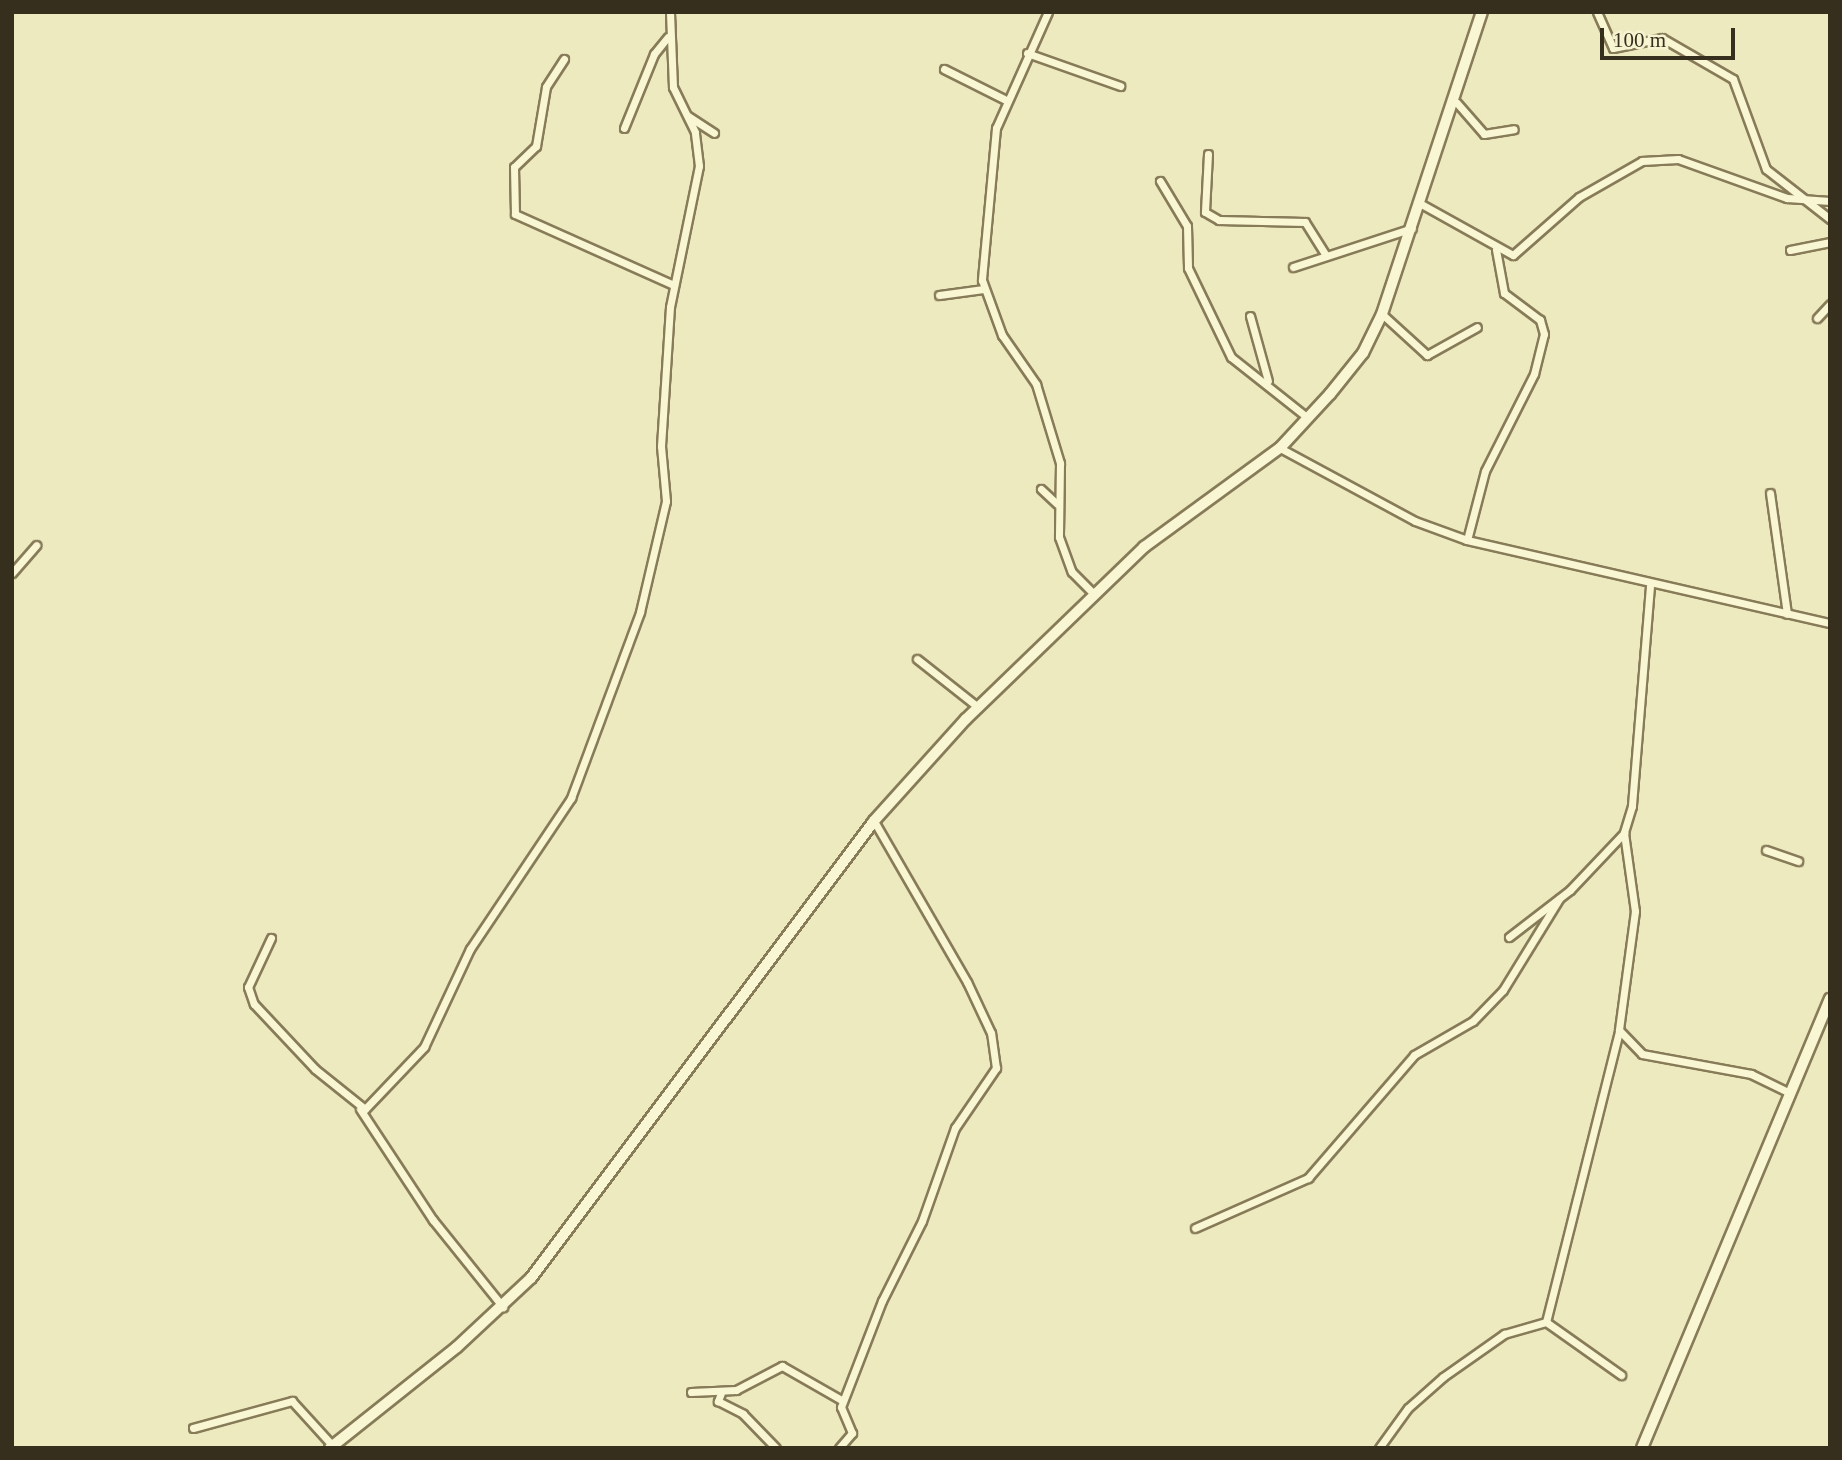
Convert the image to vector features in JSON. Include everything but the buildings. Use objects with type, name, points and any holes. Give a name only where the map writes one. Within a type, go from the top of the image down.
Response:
[{"type":"street","points":[[360,1109],[424,1047],[470,949],[571,798],[636,625],[661,534],[674,285],[699,166],[695,132],[673,88],[668,37],[670,12]]},
{"type":"street","points":[[1048,12],[1004,99],[992,155],[984,289],[1002,335],[1036,384],[1060,463],[1057,504],[1066,557],[1094,594]]},
{"type":"street","points":[[193,1429],[292,1401],[331,1447],[504,1308],[579,1217],[874,821],[978,707],[1094,594],[1144,547],[1280,448],[1363,353],[1382,314],[1416,227],[1457,103],[1482,12]]},
{"type":"street","points":[[1597,12],[1613,48],[1662,38],[1733,79],[1761,162],[1830,219]]},
{"type":"street","points":[[624,128],[654,54],[668,37]]},
{"type":"street","points":[[1027,53],[1120,86]]},
{"type":"street","points":[[564,59],[546,87],[536,145],[514,167],[515,214],[674,285]]},
{"type":"street","points":[[944,69],[1004,99]]},
{"type":"street","points":[[1457,103],[1484,134],[1514,128]]},
{"type":"street","points":[[684,114],[714,133]]},
{"type":"street","points":[[1208,153],[1205,212],[1219,220],[1305,222],[1325,254]]},
{"type":"street","points":[[1423,205],[1496,250],[1513,255],[1589,190],[1619,170],[1652,160],[1678,159],[1809,202],[1830,201]]},
{"type":"street","points":[[1160,181],[1187,226],[1188,268],[1223,343],[1241,367],[1268,381],[1308,418]]},
{"type":"street","points":[[1293,267],[1325,254],[1416,227]]},
{"type":"street","points":[[1790,250],[1830,242]]},
{"type":"street","points":[[1467,540],[1485,471],[1534,374],[1544,334],[1540,320],[1504,293],[1496,250]]},
{"type":"street","points":[[939,295],[984,289]]},
{"type":"street","points":[[1817,318],[1830,304]]},
{"type":"street","points":[[1382,314],[1427,355],[1477,327]]},
{"type":"street","points":[[1250,316],[1268,381]]},
{"type":"street","points":[[1280,448],[1387,508],[1467,540],[1650,586],[1830,623]]},
{"type":"street","points":[[1041,489],[1057,504]]},
{"type":"street","points":[[1770,493],[1787,614]]},
{"type":"street","points":[[12,573],[36,545]]},
{"type":"street","points":[[1546,1322],[1619,1036],[1634,911],[1624,833],[1632,806],[1650,586]]},
{"type":"street","points":[[917,659],[978,707]]},
{"type":"street","points":[[839,1448],[852,1433],[843,1401],[955,1128],[996,1068],[991,1033],[972,992],[874,821]]},
{"type":"street","points":[[1509,937],[1559,899],[1624,833]]},
{"type":"street","points":[[1766,850],[1798,861]]},
{"type":"street","points":[[1195,1228],[1308,1178],[1415,1055],[1473,1021],[1503,990],[1559,899]]},
{"type":"street","points":[[271,938],[250,995],[315,1069],[360,1109],[433,1220],[504,1308]]},
{"type":"street","points":[[1642,1448],[1830,999]]},
{"type":"street","points":[[1619,1036],[1642,1054],[1751,1074],[1790,1093]]},
{"type":"street","points":[[1546,1322],[1621,1375]]},
{"type":"street","points":[[1379,1448],[1408,1408],[1443,1377],[1504,1334],[1546,1322]]},
{"type":"street","points":[[691,1392],[721,1393],[782,1366],[843,1401]]},
{"type":"street","points":[[721,1393],[718,1401],[743,1414],[776,1448]]}]
